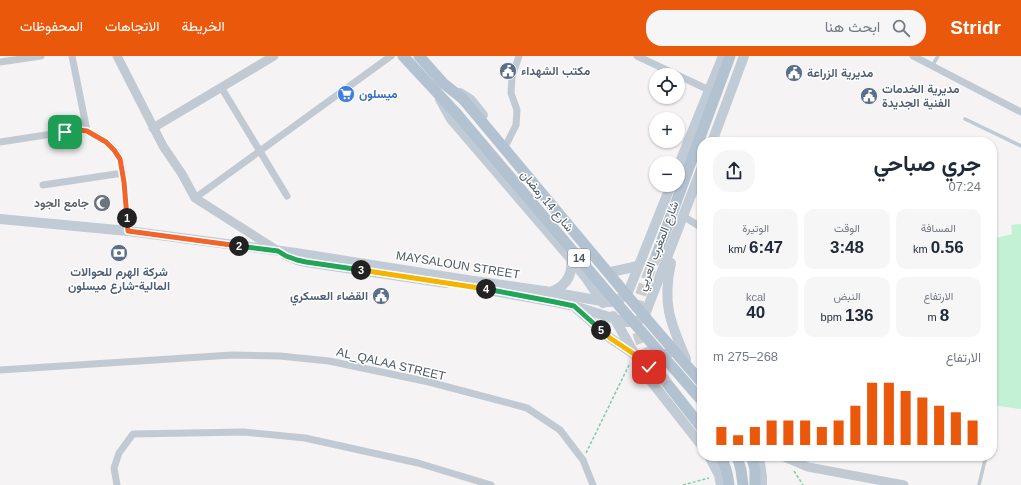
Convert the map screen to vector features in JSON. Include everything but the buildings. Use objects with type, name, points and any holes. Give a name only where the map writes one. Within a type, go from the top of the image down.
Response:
[{"type":"main road","name":"شارع 14 رمضان","points":[[402,56],[457,114],[697,395]]},
{"type":"main road","name":"شارع 14 رمضان","points":[[419,56],[443,83],[463,99],[697,377]]},
{"type":"main road","points":[[683,156],[723,56]]},
{"type":"main road","points":[[700,137],[730,56]]},
{"type":"main road","points":[[714,137],[744,56]]},
{"type":"main road","points":[[443,83],[471,100],[506,145],[611,272],[629,290],[697,371]]},
{"type":"main road","points":[[436,92],[451,119],[586,278],[614,318],[647,376],[697,440]]},
{"type":"main road","points":[[657,254],[697,146]]},
{"type":"main road","name":"شارع المغرب العربي","points":[[646,312],[697,180]]},
{"type":"main road","name":"شارع المغرب العربي","points":[[629,290],[668,192]]},
{"type":"main road","name":"MAYSALOUN STREET","points":[[0,219],[128,231],[278,251],[296,252],[607,302],[618,300],[629,290]]},
{"type":"main road","points":[[678,230],[668,276],[667,301],[674,332],[686,359]]},
{"type":"main road","name":"MAYSALOUN STREET","points":[[278,251],[286,256],[306,262],[537,298],[574,306],[625,322],[634,322],[641,319],[646,312]]},
{"type":"main road","points":[[551,292],[561,287],[568,280],[571,270],[571,259]]},
{"type":"main road","points":[[611,272],[638,266]]},
{"type":"main road","points":[[574,306],[610,338],[634,354]]},
{"type":"main road","points":[[647,376],[651,363],[661,355],[670,353],[678,354],[686,359]]},
{"type":"main road","points":[[669,386],[697,422]]},
{"type":"main road","points":[[711,461],[720,480]]},
{"type":"main road","points":[[722,461],[729,479],[729,485]]},
{"type":"main road","points":[[738,461],[743,485]]},
{"type":"main road","points":[[753,461],[755,468],[755,485]]},
{"type":"main road","points":[[760,461],[762,485]]},
{"type":"street","points":[[0,62],[41,56]]},
{"type":"street","points":[[72,56],[87,131]]},
{"type":"street","points":[[117,56],[153,128],[182,174],[195,198],[278,251]]},
{"type":"street","points":[[153,128],[274,56]]},
{"type":"street","points":[[195,198],[391,56]]},
{"type":"street","points":[[506,145],[516,125],[517,110],[511,93],[512,77],[519,56]]},
{"type":"street","points":[[640,56],[709,90]]},
{"type":"street","points":[[913,56],[1021,112]]},
{"type":"street","points":[[221,87],[287,196]]},
{"type":"street","points":[[0,142],[78,130],[87,131],[106,142],[120,159],[123,173],[128,231]]},
{"type":"street","points":[[43,185],[123,173]]},
{"type":"street","points":[[683,216],[697,225]]},
{"type":"street","name":"AL_QALAA STREET","points":[[0,370],[232,355],[280,356],[328,361],[429,382],[527,408],[560,430],[583,460],[593,485]]},
{"type":"street","points":[[117,485],[114,468],[119,453],[133,434],[244,432],[305,438],[418,463],[491,485]]},
{"type":"street","points":[[794,461],[808,467],[904,485]]},
{"type":"lane","points":[[932,66],[938,56]]},
{"type":"lane","points":[[965,119],[1021,146]]},
{"type":"lane","points":[[978,485],[985,461]]},
{"type":"path","points":[[583,460],[634,354]]},
{"type":"path","points":[[683,485],[720,480]]},
{"type":"green space","points":[[1021,224],[1021,409],[997,406],[997,238],[1012,234],[1011,225]]},
{"type":"tunnel","points":[[657,254],[640,297],[636,320],[641,342],[646,354],[669,386]]},
{"type":"place","name":"مكتب الشهداء","points":[[508,71]]},
{"type":"place","name":"مديرية الزراعة","points":[[794,73]]},
{"type":"place","name":"ميسلون","points":[[346,94]]},
{"type":"place","name":"مديرية الخدمات الفنية الجديدة","points":[[869,96]]},
{"type":"place","name":"جامع الجود","points":[[102,203]]},
{"type":"place","name":"شركة الهرم للحوالات المالية-شارع ميسلون","points":[[119,253]]},
{"type":"place","name":"القضاء العسكري","points":[[381,296]]},
{"type":"route","points":[[65,132],[78,130],[87,131],[106,142],[120,159],[123,173],[128,231],[278,251],[286,256],[306,262],[465,286],[574,306],[610,338],[634,354],[647,376],[649,367]]}]
